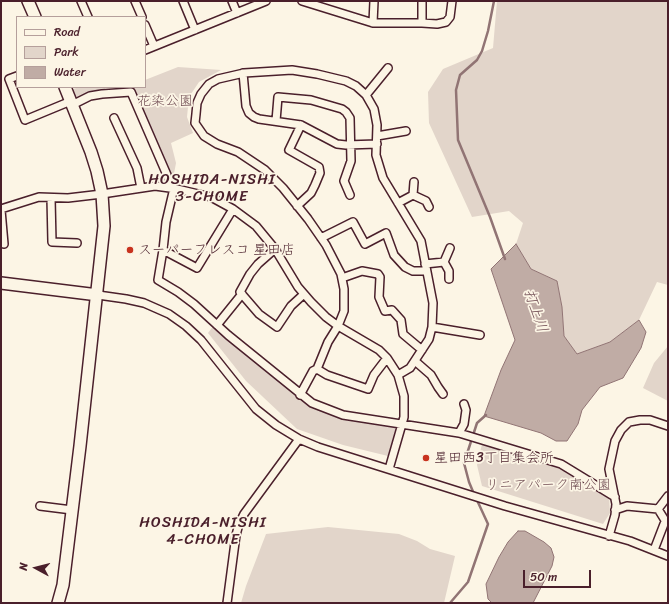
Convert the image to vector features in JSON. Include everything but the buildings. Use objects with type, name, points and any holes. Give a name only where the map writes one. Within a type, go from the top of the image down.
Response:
[{"type":"street","points":[[28,1],[35,16]]},
{"type":"street","points":[[81,1],[88,16]]},
{"type":"street","points":[[135,1],[142,16]]},
{"type":"street","points":[[183,1],[195,30]]},
{"type":"street","points":[[232,1],[237,13]]},
{"type":"street","points":[[146,50],[266,1]]},
{"type":"street","points":[[302,1],[325,5],[373,23],[437,24],[446,22],[450,17],[452,1]]},
{"type":"street","points":[[373,23],[374,1]]},
{"type":"street","points":[[422,1],[422,23]]},
{"type":"street","points":[[146,27],[154,46]]},
{"type":"street","points":[[366,95],[388,68]]},
{"type":"street","points":[[300,395],[313,371],[317,369],[328,342],[338,326],[344,311],[344,289],[342,278],[326,246],[283,188],[265,170],[238,152],[217,144],[204,136],[195,123],[197,103],[201,94],[209,84],[218,79],[243,73],[292,70],[317,74],[356,86],[366,95],[374,109],[377,125],[376,154],[383,178],[421,241],[433,303],[432,327],[429,339],[410,368],[398,375]]},
{"type":"street","points":[[243,73],[246,106],[249,113],[254,117],[301,125],[337,144],[377,144]]},
{"type":"street","points":[[16,76],[9,79],[25,120],[90,96],[131,92],[172,188],[158,280],[194,304],[300,395],[312,403],[343,415],[459,433],[561,464],[615,497]]},
{"type":"street","points":[[58,603],[63,585],[98,295],[104,226],[102,194],[91,152],[65,88]]},
{"type":"street","points":[[276,121],[278,97],[311,100],[342,109],[346,112],[350,118],[351,161],[344,181],[350,195]]},
{"type":"street","points":[[114,118],[136,168],[141,188]]},
{"type":"street","points":[[297,206],[311,193],[320,173],[319,167],[289,150],[301,125]]},
{"type":"street","points":[[377,136],[406,131]]},
{"type":"street","points":[[413,195],[414,182]]},
{"type":"street","points":[[4,244],[1,210],[39,197],[66,198],[155,186],[172,188],[211,198],[233,209],[256,226],[275,249],[304,294],[326,317],[338,326],[379,350],[387,358],[398,375],[404,396],[404,417],[389,469]]},
{"type":"street","points":[[398,203],[413,195]]},
{"type":"street","points":[[413,195],[426,201],[429,207]]},
{"type":"street","points":[[51,198],[52,242],[77,243]]},
{"type":"street","points":[[163,250],[197,268],[233,209]]},
{"type":"street","points":[[321,238],[353,222],[365,244],[386,233],[394,255],[405,266],[413,270],[444,262]]},
{"type":"street","points":[[444,262],[450,248]]},
{"type":"street","points":[[275,249],[258,264],[250,274],[240,292],[259,314],[277,327],[291,306],[304,294]]},
{"type":"street","points":[[444,262],[449,271],[449,279]]},
{"type":"street","points":[[342,278],[362,271],[378,274],[380,277],[379,297],[385,310],[392,310],[401,320],[402,334],[422,350]]},
{"type":"street","points":[[1,283],[98,295],[144,303],[169,314],[201,340],[256,410],[276,425],[299,439],[318,447],[505,506],[630,541],[668,556]]},
{"type":"street","points":[[217,325],[242,294]]},
{"type":"street","points":[[432,327],[480,335]]},
{"type":"street","points":[[317,369],[326,375],[368,388],[374,374],[387,358]]},
{"type":"street","points":[[415,361],[432,375],[443,394]]},
{"type":"street","points":[[459,433],[464,424],[466,410],[464,404]]},
{"type":"street","points":[[609,536],[616,510],[615,497],[609,469],[615,441],[621,430],[630,422],[650,420],[668,426]]},
{"type":"street","points":[[227,603],[236,535],[239,524],[244,514],[299,439]]},
{"type":"street","points":[[658,509],[668,496]]},
{"type":"street","points":[[40,506],[72,510]]},
{"type":"street","points":[[616,510],[627,506],[658,509],[667,522],[664,524],[654,550]]},
{"type":"green space","points":[[497,1],[668,1],[668,285],[657,282],[639,320],[610,342],[577,354],[564,336],[562,307],[557,281],[531,269],[516,244],[523,223],[509,211],[472,217],[429,123],[428,92],[443,69],[493,48]]},
{"type":"green space","name":"花染公園","points":[[178,67],[221,70],[199,82],[189,97],[187,117],[193,133],[171,143],[176,163],[173,179],[132,88],[146,88],[146,80]]},
{"type":"green space","points":[[105,88],[106,90],[77,99],[73,89]]},
{"type":"green space","points":[[214,325],[297,397],[335,417],[396,427],[388,456],[343,445],[297,429],[246,381],[208,333]]},
{"type":"green space","points":[[668,346],[668,401],[643,388],[654,363]]},
{"type":"green space","name":"リニアパーク南公園","points":[[482,444],[560,466],[609,495],[610,513],[603,524],[482,486],[477,465]]},
{"type":"green space","points":[[328,527],[399,534],[417,541],[430,549],[455,556],[444,603],[241,603],[266,534]]},
{"type":"water","points":[[516,244],[531,269],[557,281],[562,307],[564,336],[577,354],[610,342],[639,320],[646,332],[641,348],[623,378],[600,387],[582,410],[578,424],[567,441],[556,441],[541,433],[484,416],[501,370],[515,340],[491,269]]},
{"type":"water","points":[[518,531],[525,531],[551,548],[554,557],[552,566],[533,603],[492,603],[488,599],[486,584],[508,542]]},
{"type":"waterway","name":"打上川","points":[[494,1],[482,51],[477,60],[460,75],[456,90],[458,140],[490,217],[505,259]]},
{"type":"waterway","name":"打上川","points":[[474,494],[464,463],[477,423],[486,415]]},
{"type":"waterway","name":"打上川","points":[[450,603],[468,582],[488,524],[476,498]]},
{"type":"place","name":"スーパーフレスコ 星田店","points":[[130,250]]},
{"type":"place","name":"星田西3丁目集会所","points":[[426,458]]},
{"type":"district","name":"HOSHIDA-NISHI 3-CHOME","points":[[212,188]]},
{"type":"district","name":"HOSHIDA-NISHI 4-CHOME","points":[[203,532]]}]
